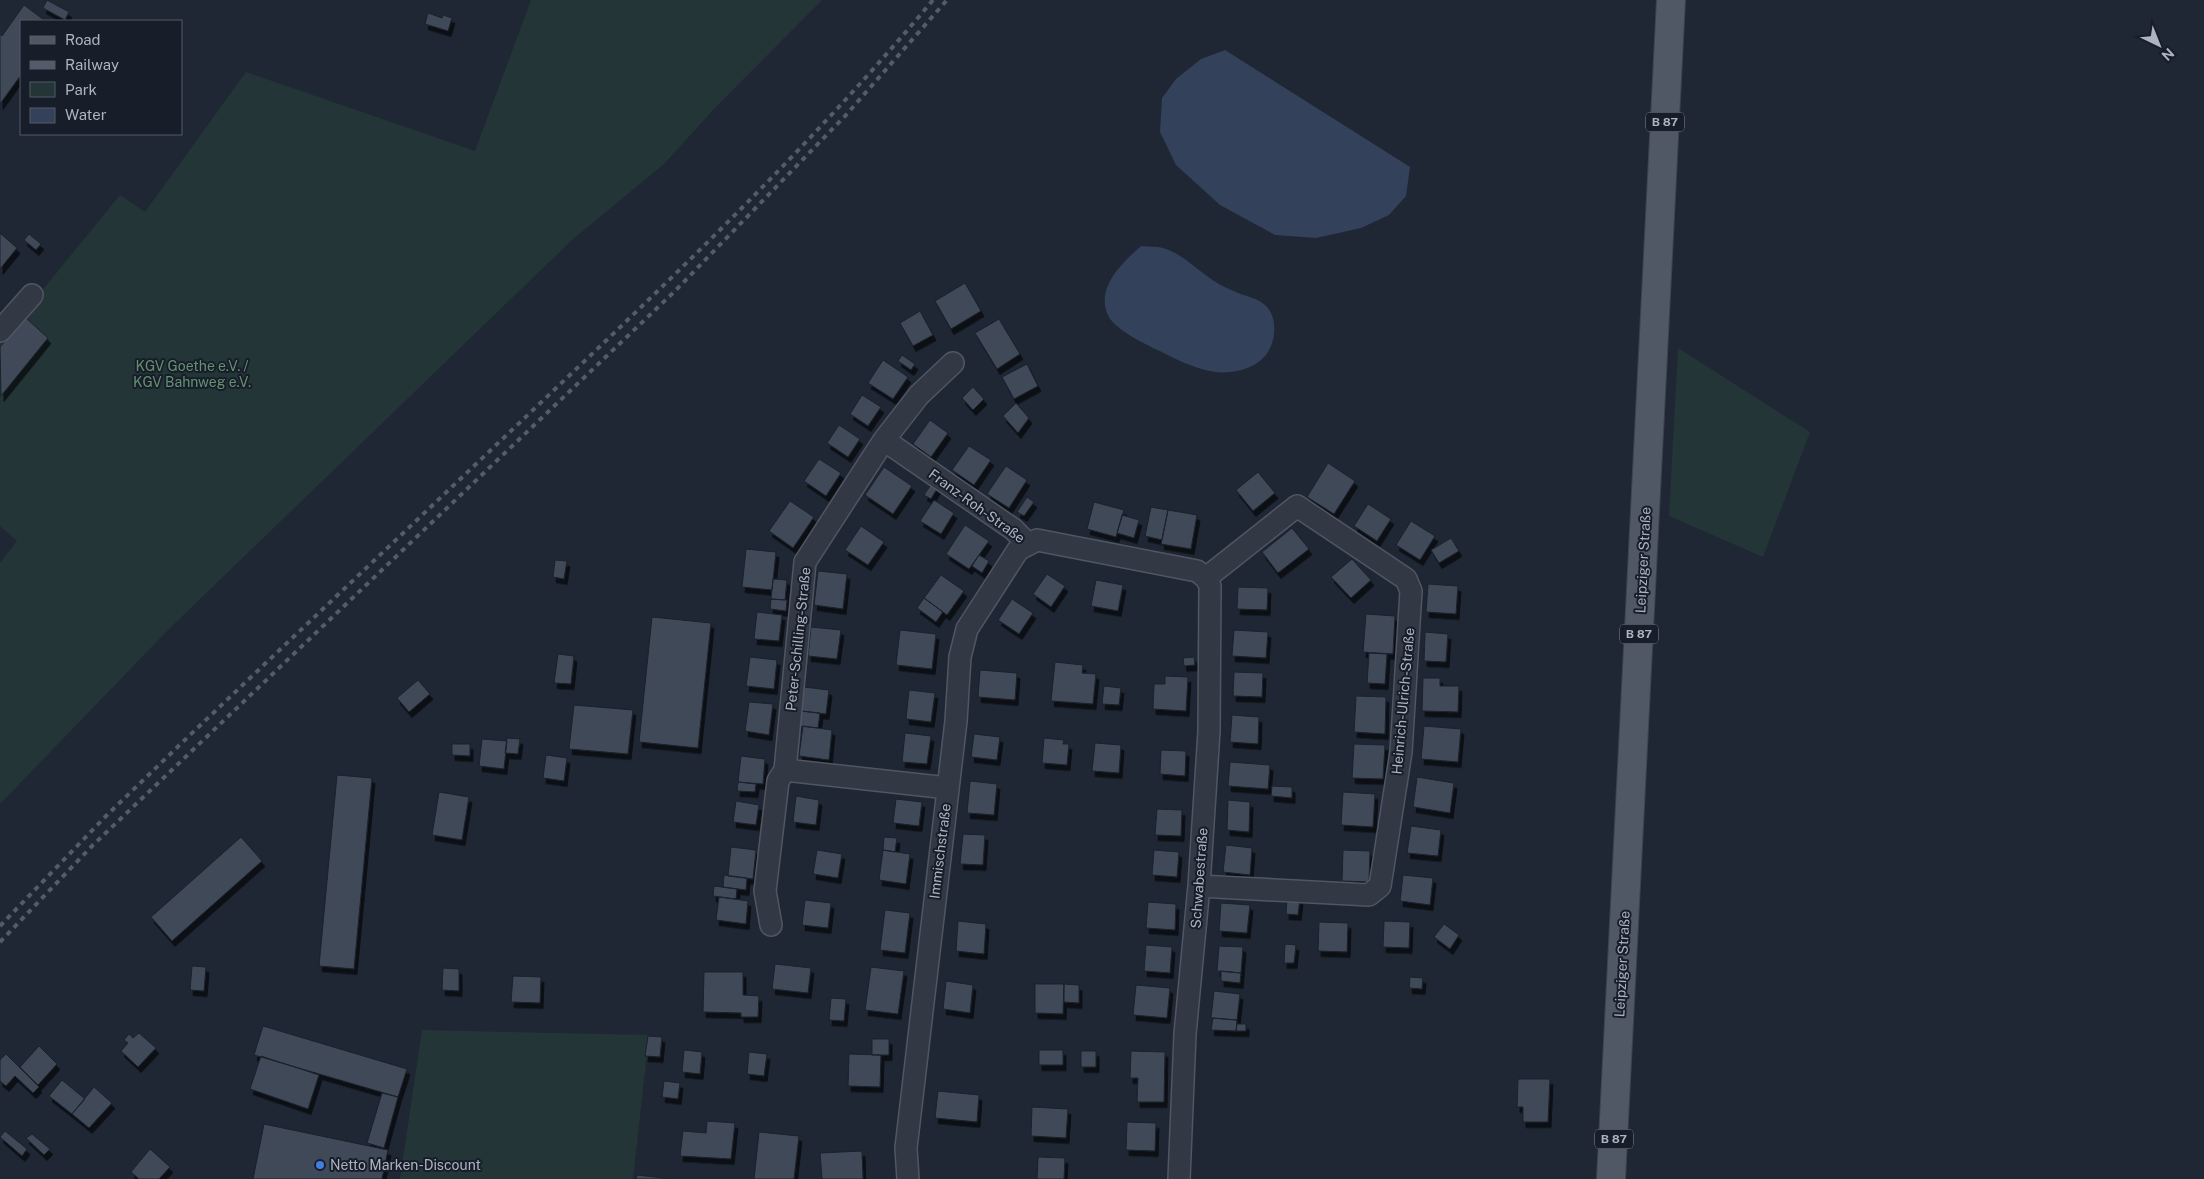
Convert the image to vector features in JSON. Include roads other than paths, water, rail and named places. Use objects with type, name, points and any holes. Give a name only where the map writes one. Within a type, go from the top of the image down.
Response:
[{"type":"main road","name":"Leipziger Straße","points":[[1612,1179],[1671,0]]},
{"type":"street","points":[[0,331],[32,295]]},
{"type":"street","points":[[884,440],[918,394],[953,362]]},
{"type":"street","name":"Franz-Roh-Straße","points":[[884,440],[1012,528],[1028,544],[1036,540],[1197,571],[1206,578]]},
{"type":"street","name":"Peter-Schilling-Straße","points":[[771,925],[765,891],[778,781],[785,770],[805,562],[884,440]]},
{"type":"street","name":"Heinrich-Ulrich-Straße","points":[[1199,886],[1369,895],[1380,886],[1402,752],[1411,591],[1406,579],[1297,506],[1206,578]]},
{"type":"street","name":"Immischstraße","points":[[908,1179],[907,1138],[956,721],[960,656],[967,629],[1018,550],[1028,544]]},
{"type":"street","name":"Schwabestraße","points":[[1178,1179],[1185,1034],[1199,886],[1209,731],[1210,586],[1206,578]]},
{"type":"street","points":[[785,770],[948,788]]},
{"type":"water","points":[[1225,50],[1410,167],[1406,196],[1389,215],[1361,228],[1316,238],[1275,235],[1220,205],[1176,165],[1160,132],[1162,98],[1176,79],[1201,59]]},
{"type":"water","points":[[1141,246],[1160,247],[1170,251],[1183,258],[1217,283],[1256,299],[1265,305],[1272,316],[1274,331],[1271,346],[1264,357],[1257,363],[1244,369],[1230,372],[1213,372],[1178,360],[1141,342],[1118,327],[1109,317],[1105,307],[1105,296],[1112,277]]},
{"type":"railway","points":[[0,926],[107,815],[602,344],[749,201],[843,103],[933,0]]},
{"type":"railway","points":[[0,942],[93,845],[675,291],[846,115],[947,0]]},
{"type":"place","name":"Netto Marken-Discount","points":[[320,1165]]},
{"type":"park label","name":"KGV Goethe e.V. / KGV Bahnweg e.V.","points":[[192,374]]}]
